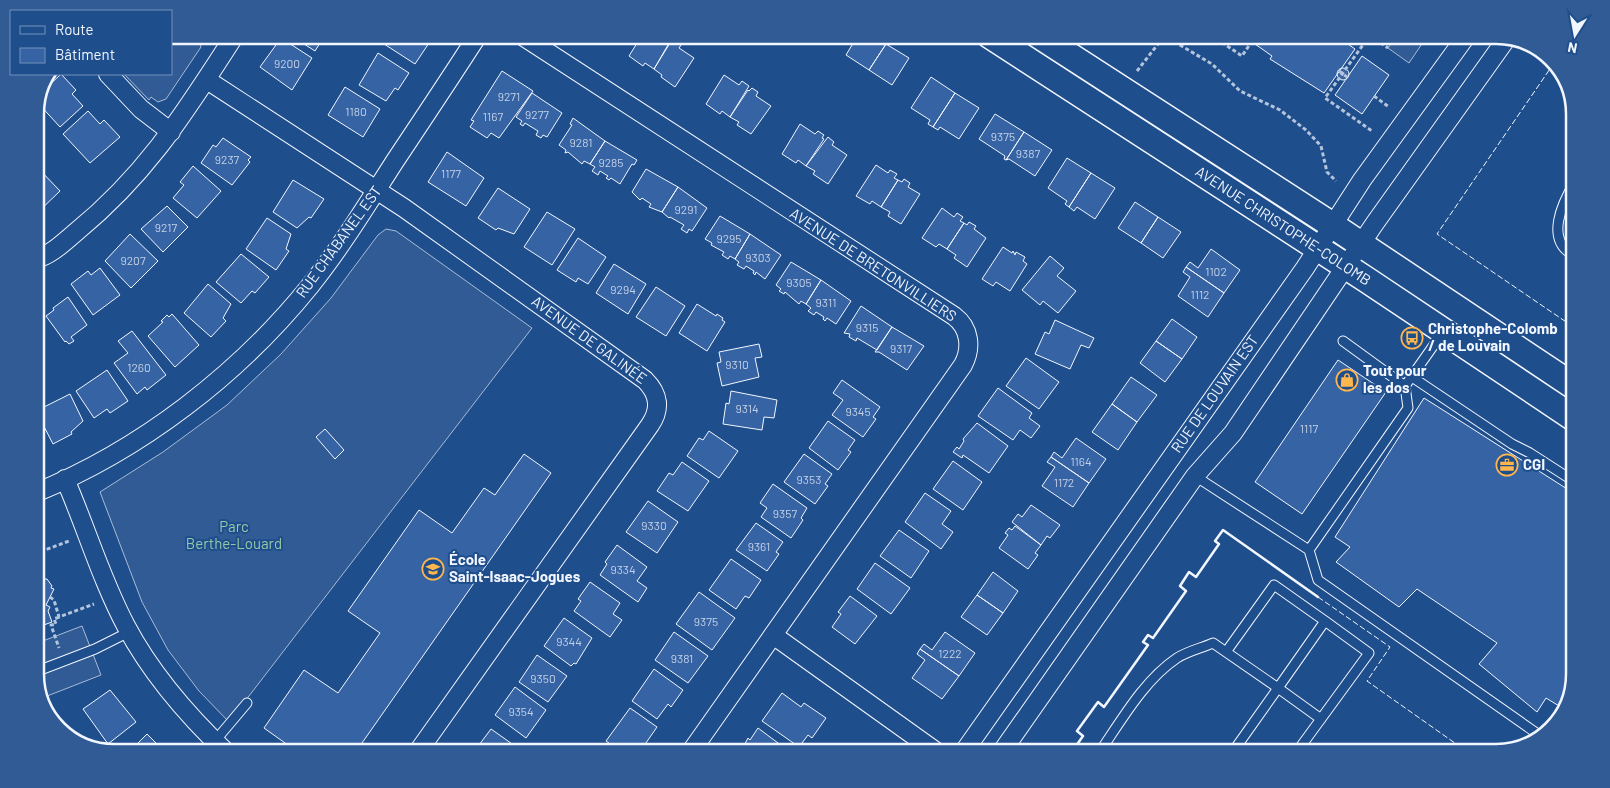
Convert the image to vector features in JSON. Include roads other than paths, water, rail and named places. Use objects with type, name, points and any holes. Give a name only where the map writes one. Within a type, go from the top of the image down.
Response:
[{"type":"main road","name":"AVENUE CHRISTOPHE-COLOMB","points":[[1002,44],[1317,248],[1566,413]]},
{"type":"main road","name":"AVENUE CHRISTOPHE-COLOMB","points":[[1052,44],[1332,224],[1566,381]]},
{"type":"street","points":[[44,255],[106,207],[138,174],[171,132],[206,80],[226,44]]},
{"type":"street","name":"RUE CHABANEL EST","points":[[44,489],[106,458],[161,423],[233,366],[273,327],[310,286],[377,191],[472,44]]},
{"type":"street","name":"AVENUE DE BRETONVILLIERS","points":[[535,44],[954,316],[965,329],[969,348],[963,365],[696,744]]},
{"type":"street","name":"RUE DE LOUVAIN EST","points":[[969,744],[1332,224],[1461,44]]},
{"type":"street","name":"RUE DE LOUVAIN EST","points":[[1007,744],[1195,476],[1233,433],[1346,267],[1503,44]]},
{"type":"street","points":[[109,75],[141,109],[171,132]]},
{"type":"street","name":"AVENUE DE GALINÉE","points":[[206,80],[377,191],[654,388],[658,406],[650,426],[423,744]]},
{"type":"street","points":[[65,479],[114,601],[130,632],[170,693],[218,744]]},
{"type":"street","points":[[773,635],[925,744]]},
{"type":"lane","points":[[1566,199],[1560,210],[1558,224],[1559,236],[1566,249]]},
{"type":"lane","points":[[1309,550],[1408,408],[1405,386],[1443,331]]},
{"type":"lane","points":[[1343,341],[1405,386]]},
{"type":"lane","points":[[1412,377],[1512,444],[1566,476]]},
{"type":"lane","points":[[1195,476],[1309,550],[1318,580],[1535,732]]},
{"type":"lane","points":[[1226,652],[1274,585],[1369,653],[1302,744]]},
{"type":"lane","points":[[1239,744],[1325,621]]},
{"type":"lane","points":[[44,669],[95,650],[130,632]]},
{"type":"lane","points":[[1105,744],[1142,693],[1167,666],[1179,657],[1213,643],[1321,718]]},
{"type":"lane","points":[[223,744],[247,703]]},
{"type":"place","name":"Christophe-Colomb / de Louvain","points":[[1412,338]]},
{"type":"place","name":"Tout pour les dos","points":[[1347,380]]},
{"type":"place","name":"CGI","points":[[1507,465]]},
{"type":"place","name":"École Saint-Isaac-Jogues","points":[[433,569]]},
{"type":"park label","name":"Parc Berthe-Louard","points":[[234,536]]}]
